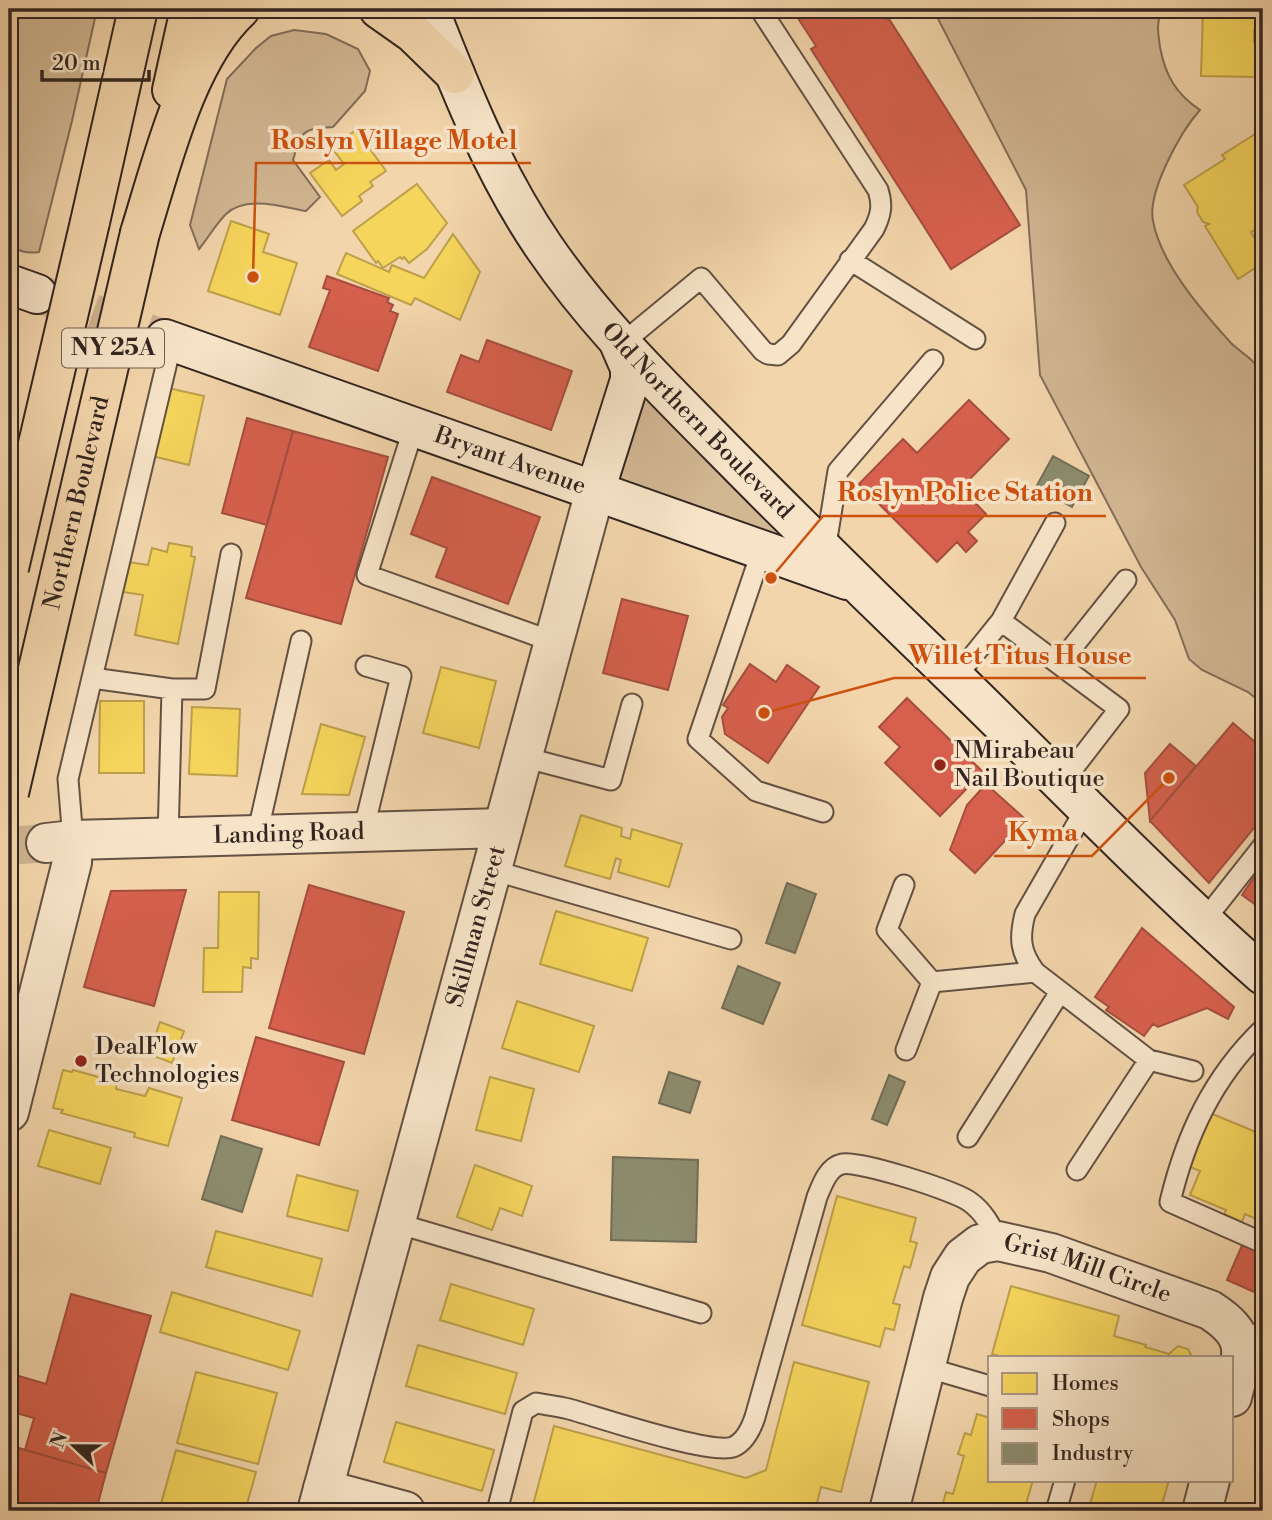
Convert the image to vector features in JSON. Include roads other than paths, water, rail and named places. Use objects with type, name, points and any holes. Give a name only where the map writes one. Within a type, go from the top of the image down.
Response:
[{"type":"main road","name":"Northern Boulevard","points":[[9,568],[138,9]]},
{"type":"main road","name":"Northern Boulevard","points":[[9,793],[190,9]]},
{"type":"main road","points":[[140,233],[185,98],[219,31],[240,9]]},
{"type":"main road","points":[[379,9],[421,40],[455,74]]},
{"type":"street","name":"Old Northern Boulevard","points":[[429,9],[455,74],[499,169],[542,244],[579,296],[620,345],[855,583],[1203,922],[1263,975]]},
{"type":"street","name":"Bryant Avenue","points":[[169,340],[855,583]]},
{"type":"street","name":"Skillman Street","points":[[320,1500],[595,491],[631,380],[626,355],[620,345]]},
{"type":"street","name":"Landing Road","points":[[59,841],[503,828]]},
{"type":"street","points":[[9,1112],[72,862],[59,841]]},
{"type":"street","name":"Grist Mill Circle","points":[[889,1511],[950,1277],[963,1257],[980,1244],[998,1241],[1051,1253],[1210,1310],[1251,1334],[1242,1345],[1234,1388]]},
{"type":"street","points":[[1202,1511],[1209,1482]]},
{"type":"street","points":[[320,1500],[405,1511]]},
{"type":"lane","points":[[620,345],[701,278],[763,351],[778,355],[791,345],[880,217],[882,201],[878,190],[760,9]]},
{"type":"lane","points":[[850,260],[975,339]]},
{"type":"lane","points":[[59,841],[64,778],[92,678],[169,340]]},
{"type":"lane","points":[[825,552],[838,471],[933,360]]},
{"type":"lane","points":[[414,427],[367,575],[554,642]]},
{"type":"lane","points":[[955,678],[1001,621],[1055,523]]},
{"type":"lane","points":[[762,550],[698,739],[756,791],[823,812]]},
{"type":"lane","points":[[92,678],[172,689],[205,689],[231,554]]},
{"type":"lane","points":[[1059,664],[1126,580]]},
{"type":"lane","points":[[1001,621],[1119,709],[1073,796],[1020,931],[1020,947],[1035,972],[1149,1060],[1193,1071]]},
{"type":"lane","points":[[257,835],[301,641]]},
{"type":"lane","points":[[363,832],[401,676],[366,666]]},
{"type":"lane","points":[[167,838],[172,689]]},
{"type":"lane","points":[[523,757],[611,780],[632,704]]},
{"type":"lane","points":[[1203,922],[1263,846]]},
{"type":"lane","points":[[492,870],[731,939]]},
{"type":"lane","points":[[904,885],[887,930],[932,982]]},
{"type":"lane","points":[[932,982],[1035,972]]},
{"type":"lane","points":[[906,1050],[932,982]]},
{"type":"lane","points":[[968,1137],[1060,992]]},
{"type":"lane","points":[[1263,1029],[1242,1049],[1213,1089],[1194,1125],[1178,1166],[1170,1202],[1263,1242]]},
{"type":"lane","points":[[1077,1170],[1149,1060]]},
{"type":"lane","points":[[497,1511],[523,1411],[536,1403],[565,1408],[705,1447],[733,1447],[742,1441],[755,1417],[817,1197],[829,1172],[842,1164],[861,1165],[950,1191],[970,1201],[986,1218],[998,1241]]},
{"type":"lane","points":[[396,1223],[701,1313]]},
{"type":"lane","points":[[925,1367],[988,1385]]},
{"type":"lane","points":[[1056,1511],[1064,1482]]},
{"type":"tunnel","points":[[39,294],[165,339]]},
{"type":"tunnel","points":[[9,846],[46,843]]},
{"type":"place","name":"Roslyn Village Motel","points":[[253,277]]},
{"type":"place","name":"Roslyn Police Station","points":[[771,578]]},
{"type":"place","name":"Willet Titus House","points":[[764,713]]},
{"type":"place","name":"NMirabeau Nail Boutique","points":[[940,765]]},
{"type":"place","name":"Kyma","points":[[1169,778]]},
{"type":"place","name":"DealFlow Technologies","points":[[81,1061]]}]
